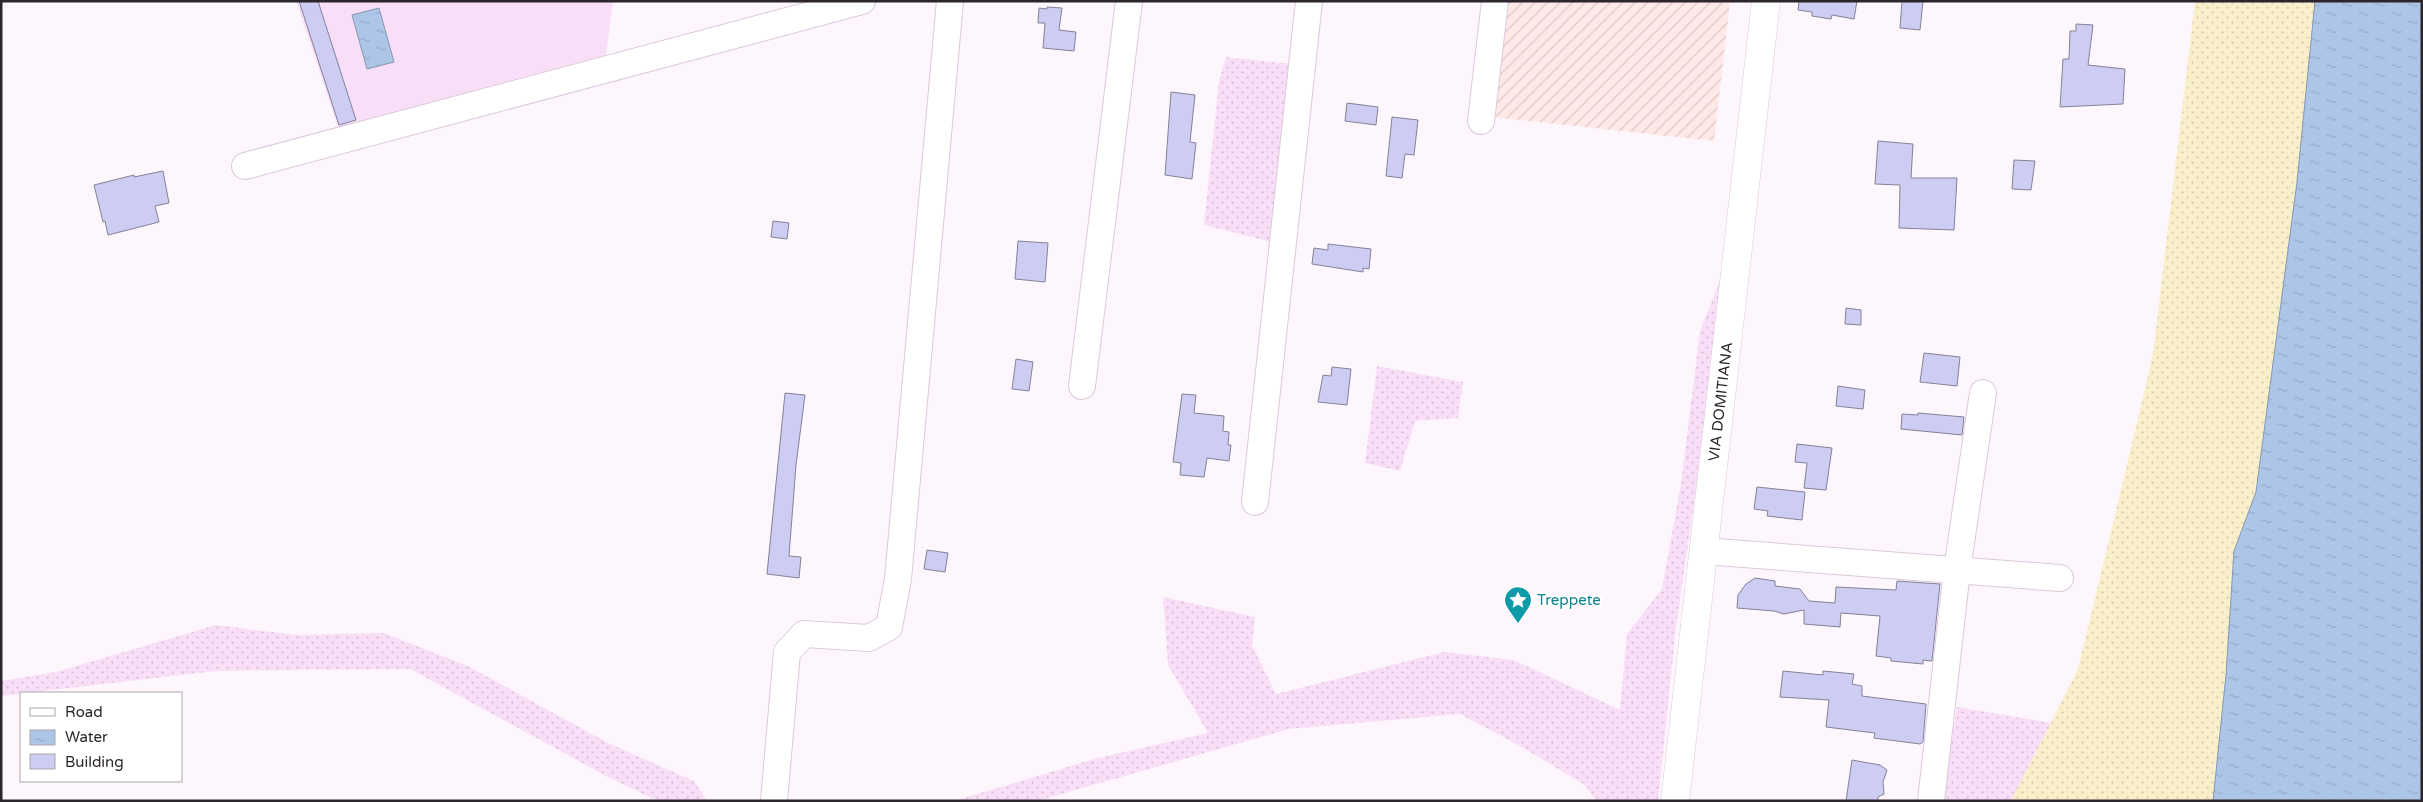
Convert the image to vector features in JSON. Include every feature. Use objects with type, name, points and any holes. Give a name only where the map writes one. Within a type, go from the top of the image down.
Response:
[{"type":"main road","name":"VIA DOMITIANA","points":[[1675,801],[1766,1]]},
{"type":"street","points":[[245,166],[862,1]]},
{"type":"street","points":[[774,801],[787,652],[804,634],[870,638],[889,627],[899,570],[950,1]]},
{"type":"street","points":[[1082,386],[1129,1]]},
{"type":"street","points":[[1255,502],[1309,1]]},
{"type":"street","points":[[1481,121],[1495,1]]},
{"type":"street","points":[[1931,801],[1957,570],[1983,393]]},
{"type":"street","points":[[1703,551],[2060,578]]},
{"type":"shaded area","points":[[296,1],[613,1],[606,55],[338,127]]},
{"type":"shaded area","points":[[1506,1],[1730,1],[1714,141],[1491,117]]},
{"type":"shaded area","points":[[1226,57],[1292,64],[1276,243],[1204,225],[1219,81]]},
{"type":"shaded area","points":[[1720,281],[1711,383],[1676,628],[1658,801],[1596,801],[1585,785],[1520,746],[1460,714],[1289,729],[1037,801],[954,801],[1094,759],[1208,733],[1168,665],[1163,597],[1255,617],[1252,645],[1276,694],[1444,652],[1514,660],[1620,710],[1627,634],[1662,589],[1681,484],[1700,331]]},
{"type":"shaded area","points":[[1377,366],[1463,382],[1458,418],[1415,421],[1400,471],[1365,463]]},
{"type":"shaded area","points":[[216,625],[296,635],[384,633],[470,667],[608,743],[694,781],[707,801],[658,801],[608,777],[410,669],[215,671],[35,692],[20,692],[20,694],[1,696],[1,681],[56,672]]},
{"type":"shaded area","points":[[1957,707],[2051,723],[2011,801],[1942,801]]},
{"type":"sand","points":[[2195,1],[2315,1],[2297,182],[2256,492],[2234,551],[2226,675],[2213,801],[2011,801],[2078,669],[2153,354]]},
{"type":"water","points":[[2315,1],[2422,1],[2422,801],[2213,801],[2226,675],[2234,551],[2256,492],[2297,182]]},
{"type":"water","points":[[379,8],[394,62],[367,69],[352,15]]},
{"type":"building","points":[[299,1],[318,1],[356,120],[339,125]]},
{"type":"building","points":[[1799,1],[1857,1],[1854,19],[1832,15],[1831,19],[1812,16],[1812,12],[1798,10]]},
{"type":"building","points":[[1902,1],[1923,1],[1920,30],[1900,28]]},
{"type":"building","points":[[1047,7],[1062,8],[1059,30],[1076,32],[1074,51],[1043,48],[1045,23],[1038,23],[1039,8],[1047,9]]},
{"type":"building","points":[[2076,24],[2093,25],[2088,65],[2125,69],[2123,104],[2060,107],[2063,59],[2069,59],[2070,31],[2076,31]]},
{"type":"building","points":[[1171,92],[1195,95],[1190,142],[1196,143],[1192,179],[1165,175]]},
{"type":"building","points":[[1347,103],[1378,107],[1376,125],[1345,121]]},
{"type":"building","points":[[1392,117],[1418,120],[1414,155],[1405,154],[1402,178],[1386,176]]},
{"type":"building","points":[[1878,141],[1913,144],[1911,178],[1957,178],[1954,230],[1899,228],[1900,185],[1875,184]]},
{"type":"building","points":[[2014,160],[2035,161],[2031,190],[2012,189]]},
{"type":"building","points":[[163,171],[169,203],[155,206],[159,222],[108,235],[94,185],[134,175],[134,177]]},
{"type":"building","points":[[773,221],[789,223],[787,239],[771,237]]},
{"type":"building","points":[[1018,241],[1048,243],[1045,282],[1015,279]]},
{"type":"building","points":[[1328,244],[1371,249],[1369,269],[1363,268],[1363,272],[1312,264],[1314,248],[1328,250]]},
{"type":"building","points":[[1846,308],[1861,310],[1861,325],[1845,324]]},
{"type":"building","points":[[1924,353],[1960,357],[1957,386],[1920,382]]},
{"type":"building","points":[[1016,359],[1033,362],[1029,391],[1012,389]]},
{"type":"building","points":[[1332,367],[1351,369],[1347,405],[1318,402],[1323,375],[1331,376]]},
{"type":"building","points":[[1838,386],[1865,390],[1863,409],[1836,406]]},
{"type":"building","points":[[785,393],[805,395],[796,465],[789,556],[801,557],[799,578],[767,574]]},
{"type":"building","points":[[1182,394],[1196,395],[1194,413],[1224,416],[1223,431],[1229,432],[1228,445],[1231,445],[1229,461],[1207,458],[1204,477],[1180,475],[1181,463],[1173,462]]},
{"type":"building","points":[[1918,413],[1964,417],[1962,435],[1901,429],[1902,414],[1918,415]]},
{"type":"building","points":[[1797,444],[1832,448],[1826,490],[1804,488],[1807,463],[1795,462]]},
{"type":"building","points":[[1757,487],[1805,492],[1802,520],[1767,516],[1768,511],[1754,509]]},
{"type":"building","points":[[927,550],[948,553],[945,572],[924,569]]},
{"type":"building","points":[[1755,578],[1775,581],[1775,586],[1800,589],[1809,601],[1835,603],[1836,587],[1896,590],[1897,581],[1940,584],[1932,661],[1923,660],[1923,664],[1891,661],[1891,658],[1876,656],[1880,616],[1841,613],[1840,627],[1804,624],[1804,610],[1784,614],[1774,611],[1737,608],[1738,595],[1746,584]]},
{"type":"building","points":[[1783,671],[1823,675],[1823,671],[1854,674],[1852,684],[1862,686],[1862,696],[1926,704],[1923,742],[1920,744],[1874,738],[1875,733],[1826,727],[1829,700],[1780,697]]},
{"type":"building","points":[[1852,760],[1880,765],[1887,770],[1883,782],[1884,794],[1878,797],[1878,801],[1846,801]]},
{"type":"place","name":"Treppete","points":[[1518,624]]}]
